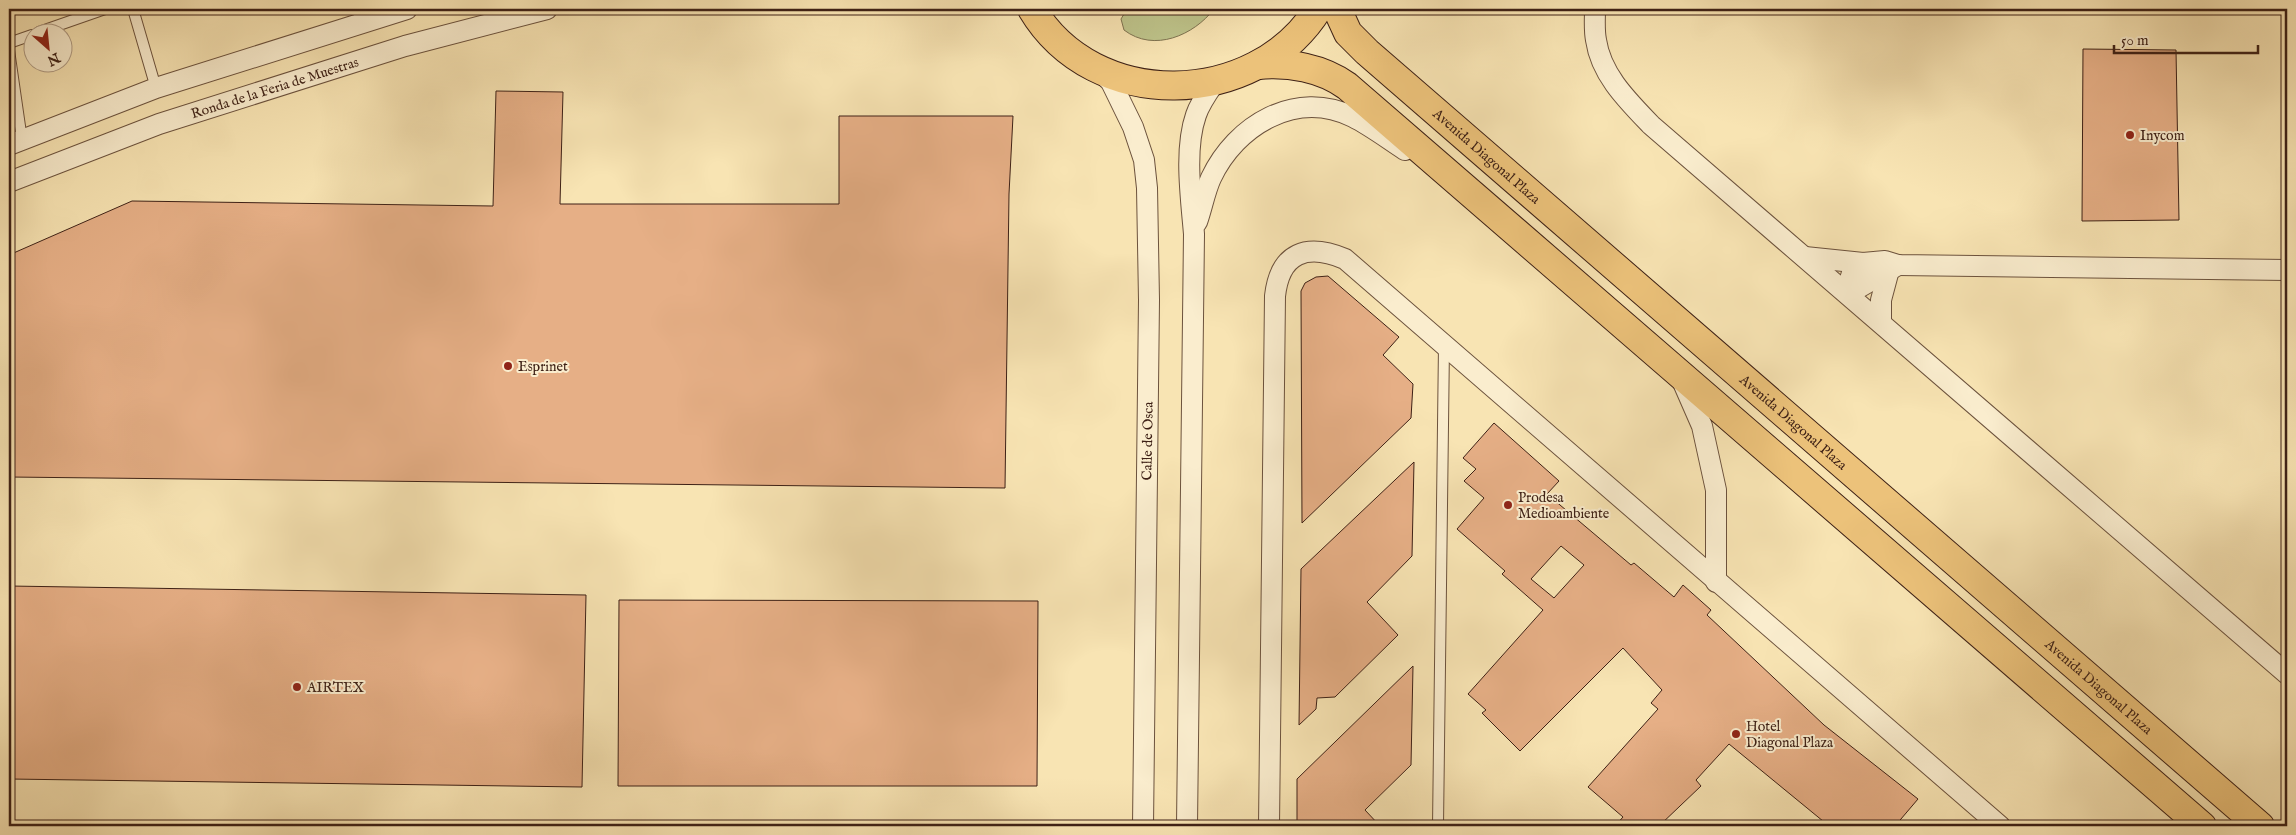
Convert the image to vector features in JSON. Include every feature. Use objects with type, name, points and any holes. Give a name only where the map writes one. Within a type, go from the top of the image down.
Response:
[{"type":"main road","points":[[1032,9],[1038,19],[1065,47],[1098,68],[1125,79],[1155,85],[1185,86],[1215,82],[1258,65],[1287,45],[1311,20],[1318,9]]},
{"type":"main road","name":"Avenida Diagonal Plaza","points":[[1337,9],[1348,33],[1367,52],[2260,826]]},
{"type":"main road","points":[[1258,65],[1279,63],[1335,77],[1347,86],[1461,187],[2202,826]]},
{"type":"street","points":[[15,142],[156,88],[359,16],[407,9]]},
{"type":"street","name":"Ronda de la Feria de Muestras","points":[[9,182],[159,124],[404,46],[547,9]]},
{"type":"street","points":[[1595,9],[1596,40],[1604,64],[1614,84],[1651,126],[1881,322],[2287,674]]},
{"type":"street","name":"Calle de Osca","points":[[1098,68],[1111,82],[1133,127],[1144,160],[1147,188],[1149,300],[1143,826]]},
{"type":"street","points":[[1187,826],[1194,234],[1191,193],[1191,149],[1193,123],[1197,112],[1215,82]]},
{"type":"street","points":[[1194,234],[1210,180],[1233,143],[1254,124],[1282,112],[1304,108],[1328,108],[1353,117],[1461,187]]},
{"type":"street","points":[[1269,826],[1275,296],[1277,280],[1281,270],[1300,253],[1312,251],[1328,252],[1345,259],[2000,826]]},
{"type":"street","points":[[1805,257],[1863,263],[1885,261],[1893,267]]},
{"type":"street","points":[[1846,292],[1852,273],[1863,263]]},
{"type":"street","points":[[1846,292],[1860,287],[1893,267],[2287,270]]},
{"type":"street","points":[[1881,322],[1880,300],[1893,267]]},
{"type":"street","points":[[1680,376],[1702,426],[1716,490],[1716,582]]},
{"type":"lane","points":[[67,22],[105,9]]},
{"type":"lane","points":[[133,9],[156,88]]},
{"type":"lane","points":[[9,43],[22,38]]},
{"type":"lane","points":[[9,50],[15,142]]},
{"type":"lane","points":[[1438,826],[1444,344]]},
{"type":"green space","points":[[1131,9],[1214,9],[1206,18],[1185,33],[1173,38],[1148,40],[1136,37],[1124,30],[1121,19]]},
{"type":"building","name":"Inycom","points":[[2083,49],[2176,50],[2179,220],[2082,221]]},
{"type":"building","name":"Esprinet","points":[[496,91],[563,92],[560,204],[839,204],[839,116],[1013,116],[1009,194],[1005,488],[9,477],[9,255],[132,201],[493,206]]},
{"type":"building","points":[[1328,276],[1399,337],[1383,355],[1413,384],[1411,418],[1302,523],[1301,291],[1305,283],[1316,277]]},
{"type":"building","points":[[1494,423],[1559,481],[1547,494],[1631,565],[1634,563],[1674,597],[1683,585],[1711,610],[1707,615],[1824,725],[1918,799],[1895,826],[1829,826],[1729,744],[1696,780],[1701,786],[1659,826],[1615,826],[1623,817],[1588,787],[1658,709],[1651,703],[1662,690],[1623,648],[1520,751],[1482,713],[1486,710],[1468,694],[1543,610],[1502,574],[1505,571],[1457,529],[1484,498],[1464,481],[1476,469],[1463,458]],"holes":[[[1561,546],[1584,565],[1554,598],[1531,579]]]},
{"type":"building","points":[[1414,462],[1412,556],[1367,602],[1398,635],[1335,697],[1317,698],[1316,709],[1299,725],[1301,569]]},
{"type":"building","name":"AIRTEX","points":[[9,586],[586,595],[582,787],[9,779]]},
{"type":"building","points":[[619,600],[1038,601],[1037,786],[618,786]]},
{"type":"building","points":[[1413,666],[1411,765],[1365,810],[1380,826],[1297,826],[1297,779]]},
{"type":"place","name":"Inycom","points":[[2130,135]]},
{"type":"place","name":"Esprinet","points":[[508,366]]},
{"type":"place","name":"Prodesa Medioambiente","points":[[1508,505]]},
{"type":"place","name":"AIRTEX","points":[[297,687]]},
{"type":"place","name":"Hotel Diagonal Plaza","points":[[1736,734]]}]
